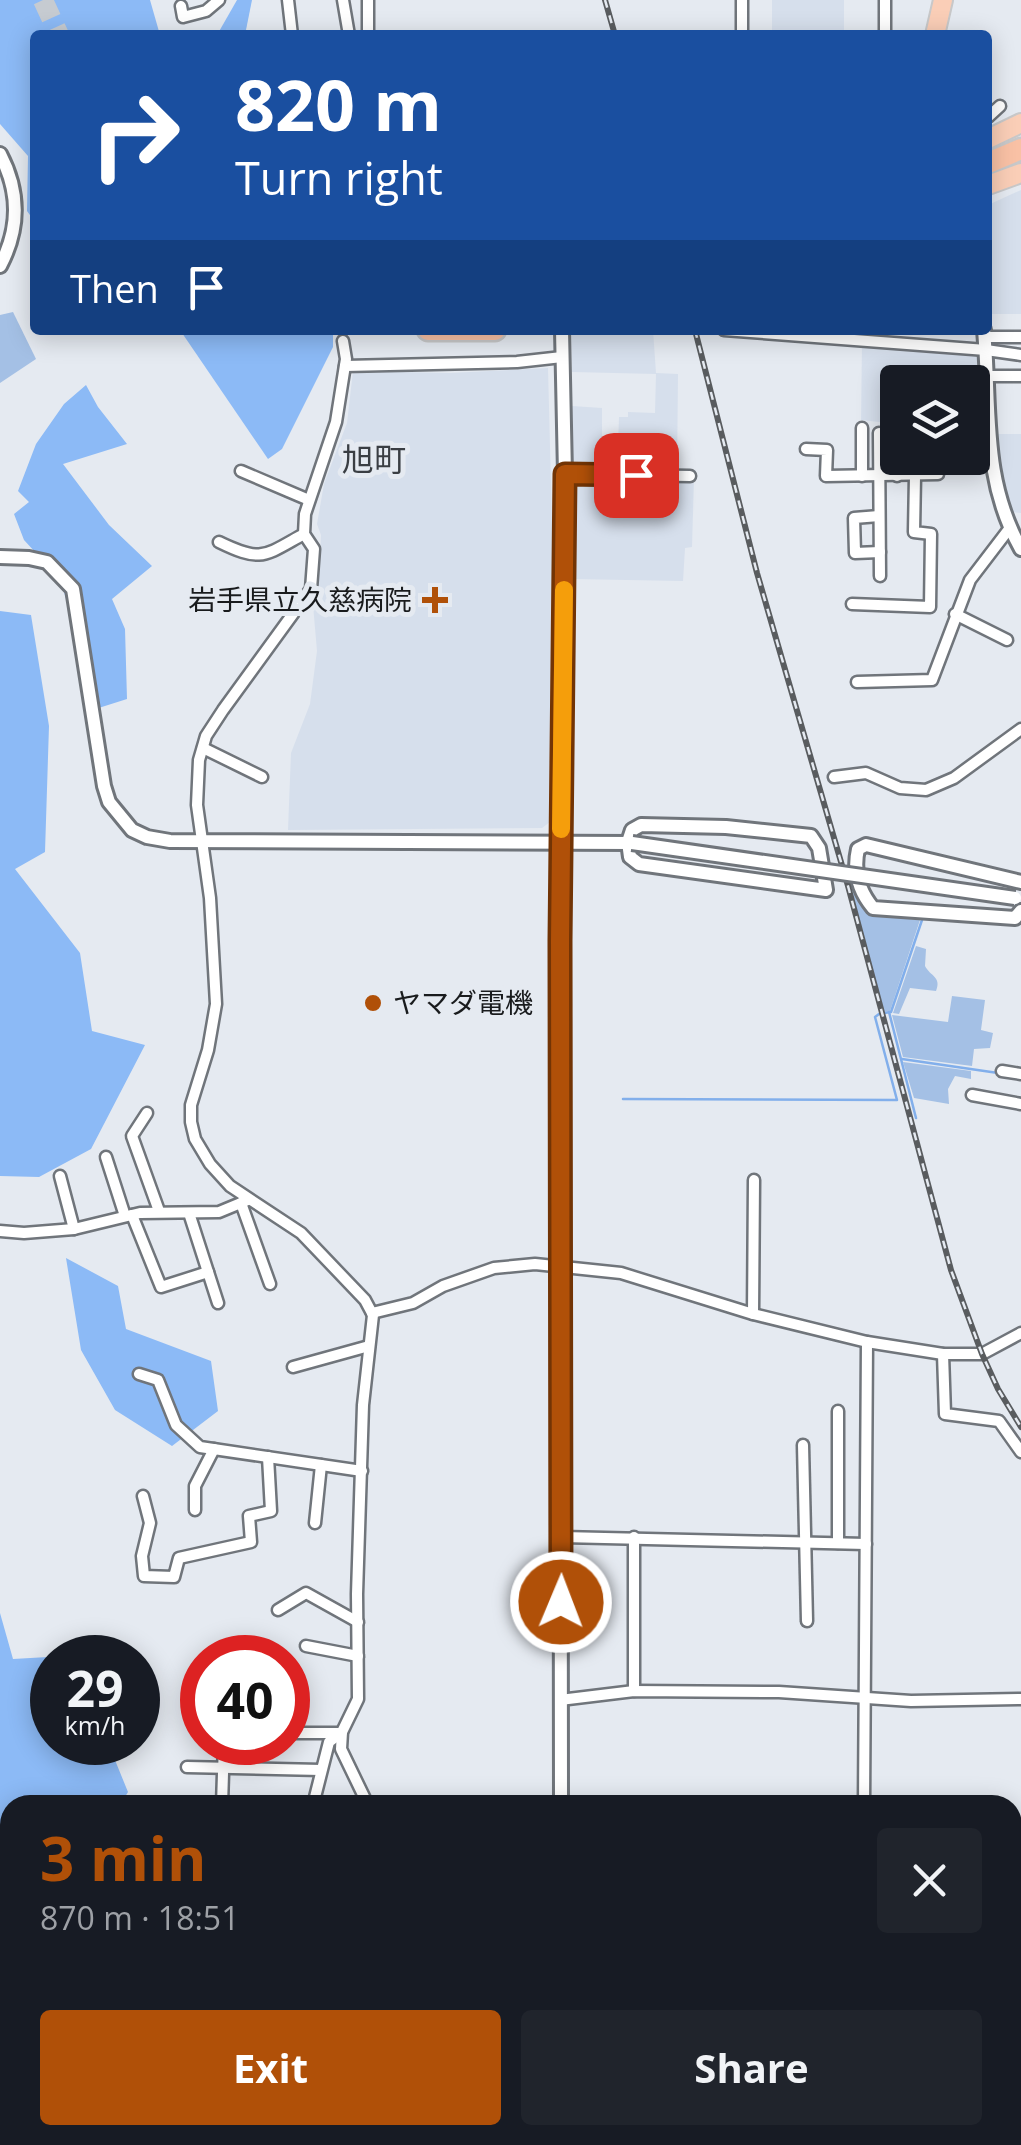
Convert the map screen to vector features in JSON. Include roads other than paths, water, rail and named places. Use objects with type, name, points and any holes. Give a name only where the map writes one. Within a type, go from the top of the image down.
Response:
[{"type":"highway","points":[[936,30],[943,0]]},
{"type":"highway","points":[[992,137],[1021,123]]},
{"type":"highway","points":[[992,162],[1021,151]]},
{"type":"highway","points":[[992,184],[1021,173]]},
{"type":"street","points":[[181,6],[183,17],[206,11],[220,0]]},
{"type":"street","points":[[288,0],[291,30]]},
{"type":"street","points":[[343,0],[349,30]]},
{"type":"street","points":[[368,0],[368,30]]},
{"type":"street","points":[[742,0],[742,30]]},
{"type":"street","points":[[885,0],[886,30]]},
{"type":"street","points":[[992,113],[1000,106]]},
{"type":"street","points":[[0,154],[16,198],[14,233],[0,266]]},
{"type":"street","points":[[561,1795],[565,474],[562,335]]},
{"type":"street","points":[[847,335],[1021,337]]},
{"type":"street","points":[[985,339],[1021,356]]},
{"type":"street","points":[[985,339],[986,365]]},
{"type":"street","points":[[316,1795],[330,1742],[341,1733],[358,1699],[363,1405],[372,1313],[365,1300],[301,1233],[245,1202],[210,1164],[195,1139],[191,1105],[208,1050],[216,1004],[210,898],[196,788],[206,736],[311,589],[314,549],[304,534],[309,500],[336,422],[345,366],[343,341]]},
{"type":"street","points":[[345,366],[517,362],[562,357]]},
{"type":"street","points":[[990,376],[1021,376]]},
{"type":"street","points":[[862,428],[862,476]]},
{"type":"street","points":[[879,433],[880,576]]},
{"type":"street","points":[[806,449],[827,450],[826,476],[926,475]]},
{"type":"street","points":[[990,455],[994,487],[1021,550]]},
{"type":"street","points":[[241,472],[309,500]]},
{"type":"street","points":[[565,474],[690,476]]},
{"type":"street","points":[[852,604],[930,607],[931,534],[914,532],[915,476]]},
{"type":"street","points":[[880,516],[854,518],[855,552],[880,552]]},
{"type":"street","points":[[856,682],[932,680],[970,580],[1009,529]]},
{"type":"street","points":[[219,542],[248,556],[266,555],[304,534]]},
{"type":"street","points":[[0,557],[47,562],[73,589],[104,786],[121,820],[146,837],[170,841],[630,843],[1019,903],[1015,918],[873,908],[864,898],[855,863],[858,849],[866,845],[1021,882]]},
{"type":"street","points":[[955,614],[1008,640]]},
{"type":"street","points":[[834,776],[866,773],[900,788],[926,790],[954,778],[1021,729]]},
{"type":"street","points":[[203,748],[262,778]]},
{"type":"street","points":[[641,825],[726,827],[810,836],[819,848],[826,890],[639,864],[630,857],[630,843],[632,830],[641,825]]},
{"type":"street","points":[[1002,1071],[1021,1074]]},
{"type":"street","points":[[972,1095],[1021,1104]]},
{"type":"street","points":[[147,1113],[132,1136],[159,1212]]},
{"type":"street","points":[[106,1156],[161,1287],[208,1272]]},
{"type":"street","points":[[60,1176],[74,1229]]},
{"type":"street","points":[[753,1314],[754,1180]]},
{"type":"street","points":[[0,1231],[74,1229],[159,1212],[219,1212],[245,1202]]},
{"type":"street","points":[[245,1202],[270,1284]]},
{"type":"street","points":[[189,1213],[218,1303]]},
{"type":"street","points":[[372,1313],[413,1303],[444,1286],[494,1268],[535,1264],[621,1272],[753,1314],[866,1342],[943,1354],[982,1354],[1021,1334]]},
{"type":"street","points":[[864,1795],[866,1342]]},
{"type":"street","points":[[293,1367],[370,1346]]},
{"type":"street","points":[[943,1354],[946,1414],[1000,1422],[1021,1452]]},
{"type":"street","points":[[138,1374],[158,1380],[176,1424],[200,1447],[362,1471]]},
{"type":"street","points":[[838,1410],[838,1543]]},
{"type":"street","points":[[803,1445],[807,1621]]},
{"type":"street","points":[[195,1510],[195,1486],[214,1449]]},
{"type":"street","points":[[143,1496],[150,1523],[142,1556],[144,1576],[174,1576],[180,1558],[251,1542],[249,1516],[270,1512],[268,1457]]},
{"type":"street","points":[[315,1523],[321,1465]]},
{"type":"street","points":[[562,1537],[866,1544]]},
{"type":"street","points":[[634,1538],[634,1691]]},
{"type":"street","points":[[278,1610],[306,1593],[358,1622]]},
{"type":"street","points":[[310,1647],[358,1656]]},
{"type":"street","points":[[560,1700],[634,1691],[780,1692],[866,1699],[1021,1699]]},
{"type":"street","points":[[310,1732],[341,1733]]},
{"type":"street","points":[[341,1733],[341,1749],[363,1795]]},
{"type":"street","points":[[186,1767],[322,1770]]},
{"type":"street","points":[[223,1795],[224,1768]]},
{"type":"waterway","points":[[884,1013],[891,1012],[922,920]]},
{"type":"waterway","points":[[889,1012],[916,1118]]},
{"type":"waterway","points":[[623,1099],[897,1100],[875,1017],[879,1014]]},
{"type":"waterway","points":[[902,1059],[998,1073]]},
{"type":"tunnel","points":[[43,0],[57,30]]},
{"type":"tunnel","points":[[342,335],[343,341]]},
{"type":"railway","points":[[605,0],[614,30]]},
{"type":"railway","points":[[696,335],[757,573],[848,886],[951,1270],[982,1354],[1021,1427]]},
{"type":"place","name":"岩手県立久慈病院","points":[[435,600]]},
{"type":"place","name":"ヤマダ電機","points":[[373,1003]]},
{"type":"district","name":"旭町","points":[[374,460]]}]
